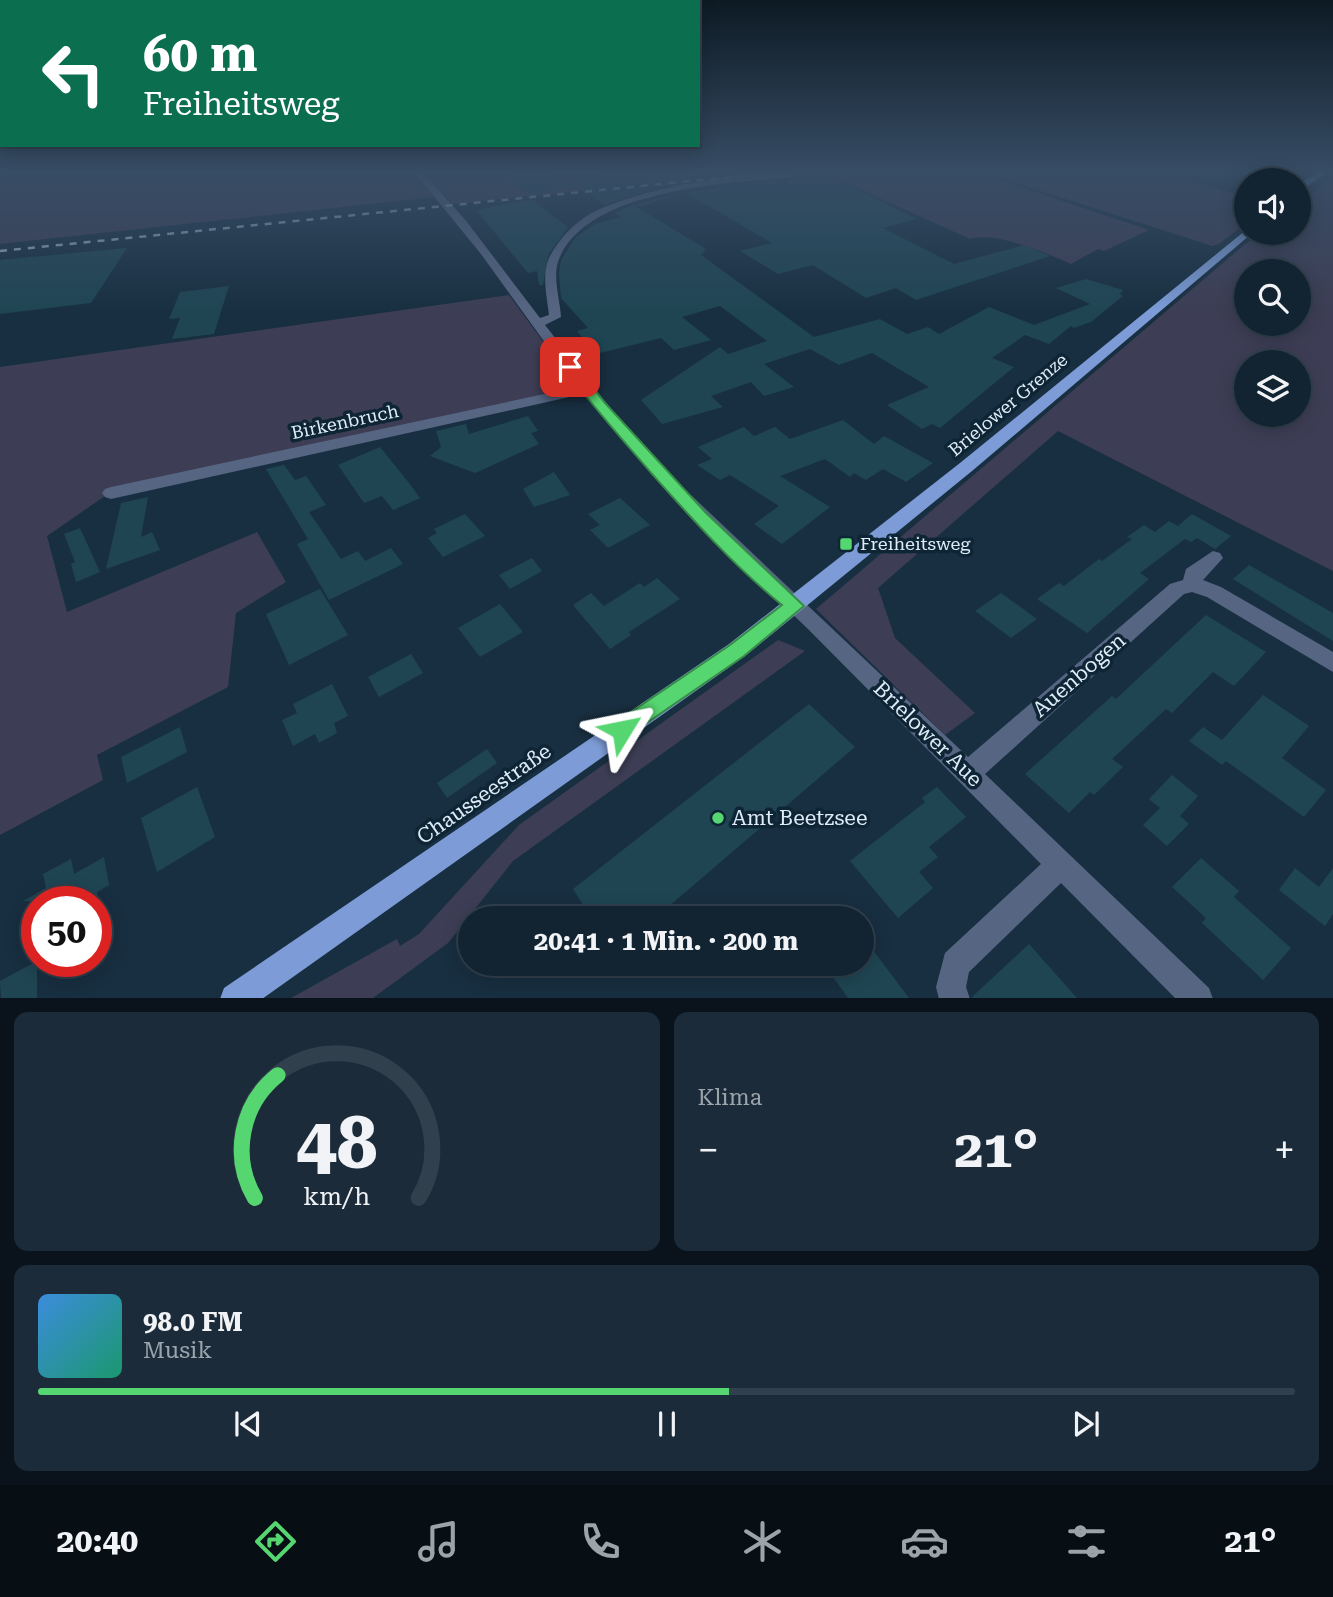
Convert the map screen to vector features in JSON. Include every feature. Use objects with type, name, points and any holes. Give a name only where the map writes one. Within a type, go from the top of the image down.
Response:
[{"type":"main road","name":"Brielower Grenze","points":[[794,606],[1234,244]]},
{"type":"main road","name":"Chausseestraße","points":[[236,998],[737,650],[794,606]]},
{"type":"street","points":[[459,219],[587,389],[700,517],[759,577],[794,606]]},
{"type":"street","points":[[538,323],[555,317],[551,267],[555,256],[569,236],[592,219]]},
{"type":"street","name":"Birkenbruch","points":[[111,493],[587,389]]},
{"type":"street","name":"Auenbogen","points":[[968,773],[1177,589],[1193,584],[1193,574],[1213,558]]},
{"type":"street","points":[[1193,584],[1213,592],[1333,663]]},
{"type":"street","name":"Brielower Aue","points":[[794,606],[1197,998]]},
{"type":"street","points":[[955,998],[951,988],[956,964],[1061,864]]},
{"type":"shaded area","points":[[0,219],[235,219],[0,244]]},
{"type":"shaded area","points":[[925,219],[1115,219],[1149,230],[1104,251],[1098,249],[1071,264],[1007,240],[981,237],[970,239]]},
{"type":"shaded area","points":[[1127,219],[1234,219],[1234,232],[1212,246]]},
{"type":"shaded area","points":[[1311,219],[1333,219],[1333,571],[1058,431],[878,588],[895,638],[975,713],[945,735],[816,609],[1244,245],[1311,245]]},
{"type":"shaded area","points":[[509,295],[577,388],[115,489],[47,536],[67,612],[257,532],[286,582],[236,613],[228,687],[97,755],[103,780],[0,835],[0,367]]},
{"type":"shaded area","points":[[778,640],[805,651],[513,861],[477,906],[458,906],[458,930],[448,943],[373,998],[291,998],[397,939],[400,946],[419,934],[519,825]]},
{"type":"building","points":[[483,219],[557,219],[568,227],[548,255],[543,285],[539,285],[537,271],[528,273]]},
{"type":"building","points":[[614,219],[656,219],[706,249],[701,255],[814,337],[880,319],[907,334],[928,327],[939,334],[989,307],[1034,325],[1090,304],[1056,288],[1086,279],[1123,290],[1120,294],[1123,296],[1091,322],[1074,328],[1071,326],[1049,344],[1025,335],[992,358],[1014,367],[940,428],[932,424],[922,429],[887,405],[929,387],[872,353],[839,365],[810,349],[764,364],[794,387],[764,396],[751,382],[711,396],[723,407],[662,424],[641,400],[720,347],[728,354],[767,341],[720,306],[682,317],[711,340],[674,350],[661,338],[596,354],[577,331],[588,328],[561,298],[559,273],[561,260],[576,237],[595,224]]},
{"type":"building","points":[[730,219],[916,219],[883,228],[954,264],[1024,245],[1050,256],[916,300],[896,288],[866,298],[813,265],[778,274],[740,251],[772,243]]},
{"type":"building","points":[[127,248],[91,303],[0,314],[0,260]]},
{"type":"building","points":[[229,286],[214,334],[172,339],[180,318],[169,319],[180,292]]},
{"type":"building","points":[[528,416],[538,431],[531,433],[539,444],[475,473],[430,456],[441,447],[436,431],[466,424],[469,434]]},
{"type":"building","points":[[843,420],[874,444],[884,436],[933,463],[906,482],[883,469],[866,480],[854,473],[850,477],[825,459],[780,476],[830,507],[782,544],[754,524],[779,506],[730,475],[720,480],[697,465],[712,459],[698,447],[744,427],[754,436],[775,427],[790,439]]},
{"type":"building","points":[[380,447],[420,498],[393,510],[382,496],[364,503],[338,465]]},
{"type":"building","points":[[284,465],[295,480],[306,476],[326,505],[309,512],[341,559],[358,551],[365,561],[391,548],[403,564],[329,600],[297,544],[308,539],[266,469]]},
{"type":"building","points":[[554,472],[570,495],[534,507],[523,489]]},
{"type":"building","points":[[148,497],[141,537],[152,532],[160,550],[106,569],[121,503]]},
{"type":"building","points":[[620,498],[650,525],[608,548],[590,530],[600,525],[588,514]]},
{"type":"building","points":[[465,514],[485,536],[443,557],[428,538],[437,533],[434,529]]},
{"type":"building","points":[[1192,514],[1231,536],[1215,549],[1197,538],[1191,542],[1185,539],[1140,573],[1149,579],[1087,633],[1037,599],[1059,583],[1064,586],[1099,559],[1102,561],[1132,539],[1127,537],[1144,525],[1155,532],[1169,521],[1178,526]]},
{"type":"building","points":[[80,528],[100,572],[76,582],[71,564],[75,562],[64,534]]},
{"type":"building","points":[[532,558],[542,571],[510,589],[499,575]]},
{"type":"building","points":[[1249,565],[1333,613],[1333,641],[1233,579]]},
{"type":"building","points":[[657,578],[680,599],[629,632],[631,635],[610,649],[573,605],[591,593],[604,606],[640,583],[644,587]]},
{"type":"building","points":[[320,589],[348,635],[289,665],[266,614]]},
{"type":"building","points":[[1001,593],[1037,619],[1011,638],[975,611]]},
{"type":"building","points":[[500,604],[523,632],[480,657],[458,628]]},
{"type":"building","points":[[1206,615],[1266,652],[1234,686],[1213,672],[1172,713],[1166,709],[1112,759],[1123,767],[1094,795],[1090,792],[1069,813],[1025,774],[1112,696],[1116,699]]},
{"type":"building","points":[[411,654],[423,673],[379,697],[368,677]]},
{"type":"building","points":[[332,684],[348,716],[334,723],[337,733],[319,743],[315,734],[293,746],[282,720],[297,713],[293,704]]},
{"type":"building","points":[[1263,695],[1309,726],[1282,758],[1326,790],[1304,817],[1226,761],[1222,765],[1189,741],[1203,727],[1222,740]]},
{"type":"building","name":"Amt Beetzsee","points":[[809,704],[855,747],[669,906],[584,906],[573,889]]},
{"type":"building","points":[[180,727],[187,752],[127,783],[121,757]]},
{"type":"building","points":[[487,749],[497,763],[447,798],[437,783]]},
{"type":"building","points":[[1172,775],[1198,796],[1180,816],[1189,824],[1167,846],[1143,825],[1160,808],[1149,799]]},
{"type":"building","points":[[197,787],[215,837],[157,872],[141,818]]},
{"type":"building","points":[[937,787],[966,817],[929,847],[938,857],[919,872],[933,888],[898,918],[850,861],[925,802],[922,798]]},
{"type":"building","points":[[104,857],[109,885],[46,886],[43,874],[71,859],[74,874]]},
{"type":"building","points":[[1201,858],[1239,891],[1234,897],[1291,948],[1263,980],[1202,923],[1206,918],[1172,887]]},
{"type":"building","points":[[1295,868],[1319,887],[1333,868],[1333,914],[1325,926],[1279,890]]},
{"type":"building","points":[[1029,944],[1077,998],[972,998],[972,997]]},
{"type":"building","points":[[874,952],[909,998],[848,998],[832,976],[874,976]]},
{"type":"building","points":[[21,970],[21,977],[37,977],[37,998],[1,998],[0,981]]},
{"type":"railway","points":[[0,251],[320,219]]},
{"type":"place","name":"Freiheitsweg","points":[[846,544]]},
{"type":"place","name":"Amt Beetzsee","points":[[718,818]]},
{"type":"route","points":[[570,367],[600,405],[700,517],[759,577],[794,606],[737,650],[622,730]]}]
